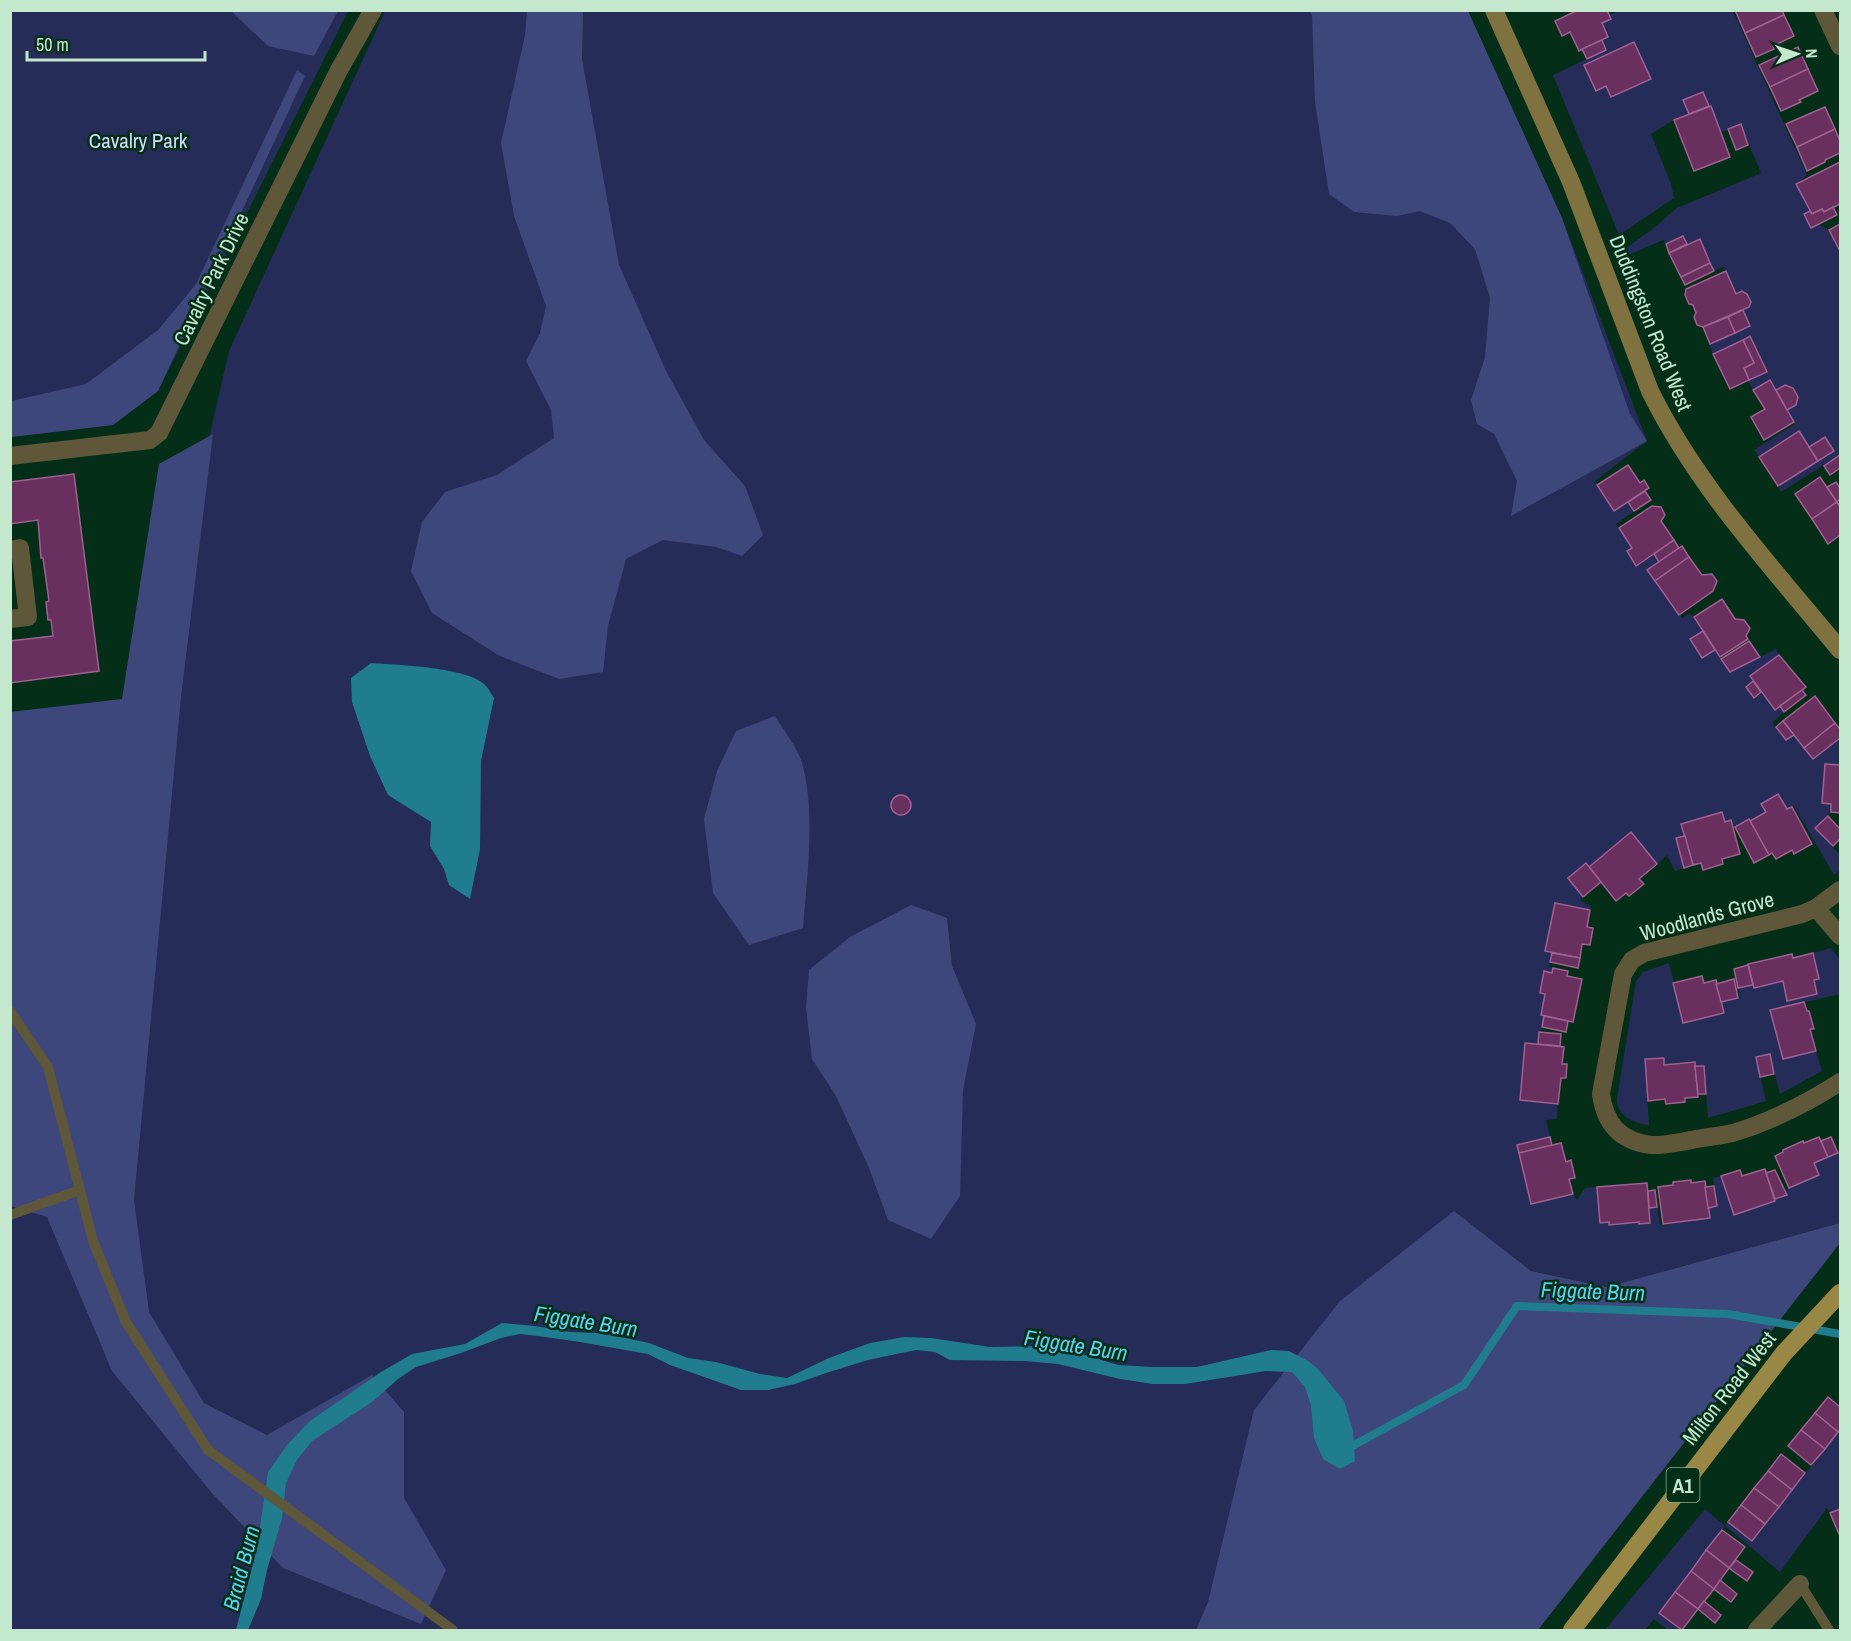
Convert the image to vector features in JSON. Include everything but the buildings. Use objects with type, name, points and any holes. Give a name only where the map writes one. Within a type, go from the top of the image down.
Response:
[{"type":"main road","name":"Milton Road West","points":[[1572,1630],[1779,1359],[1840,1293]]},
{"type":"street","name":"Cavalry Park Drive","points":[[10,456],[150,440],[159,433],[339,70],[373,10]]},
{"type":"street","name":"Duddingston Road West","points":[[1494,10],[1571,182],[1650,391],[1664,419],[1691,463],[1729,516],[1840,650]]},
{"type":"street","points":[[1823,10],[1840,46]]},
{"type":"street","points":[[10,550],[20,548],[28,617],[10,620]]},
{"type":"street","name":"Woodlands Grove","points":[[1840,890],[1816,908],[1802,914],[1644,953],[1632,960],[1623,974],[1601,1094],[1603,1108],[1611,1126],[1631,1140],[1652,1145],[1731,1133],[1772,1119],[1808,1103],[1840,1082]]},
{"type":"street","points":[[1816,908],[1840,936]]},
{"type":"street","points":[[1757,1630],[1800,1584]]},
{"type":"lane","points":[[10,1011],[48,1067],[93,1241],[126,1322],[208,1450],[453,1630]]},
{"type":"lane","points":[[10,1215],[80,1190]]},
{"type":"lane","points":[[1800,1584],[1829,1630]]},
{"type":"green space","name":"Cavalry Park","points":[[10,11],[348,11],[158,391],[113,425],[11,437]]},
{"type":"green space","points":[[385,11],[1468,11],[1562,218],[1647,441],[1595,481],[1614,511],[1628,502],[1634,511],[1616,524],[1632,548],[1627,552],[1637,565],[1654,554],[1659,562],[1647,570],[1682,618],[1690,613],[1703,631],[1702,658],[1715,650],[1730,672],[1776,649],[1779,655],[1750,676],[1753,681],[1746,687],[1754,697],[1761,692],[1775,710],[1780,706],[1784,712],[1772,723],[1786,740],[1794,735],[1813,759],[1840,738],[1840,765],[1825,764],[1822,803],[1831,804],[1831,812],[1815,828],[1840,855],[1840,870],[1834,875],[1794,806],[1787,809],[1778,794],[1761,804],[1766,812],[1735,827],[1731,820],[1725,822],[1722,812],[1682,824],[1685,836],[1676,838],[1684,868],[1675,871],[1667,855],[1657,864],[1631,832],[1589,867],[1586,863],[1568,878],[1583,897],[1580,900],[1591,906],[1590,910],[1556,903],[1546,951],[1552,953],[1549,967],[1553,968],[1552,973],[1544,972],[1540,993],[1545,994],[1541,1032],[1539,1032],[1538,1044],[1525,1043],[1520,1100],[1558,1104],[1557,1119],[1546,1120],[1550,1137],[1517,1145],[1531,1204],[1573,1194],[1577,1200],[1585,1188],[1597,1187],[1601,1223],[1650,1223],[1649,1208],[1657,1207],[1660,1225],[1709,1218],[1708,1208],[1717,1206],[1713,1178],[1721,1176],[1735,1215],[1787,1195],[1785,1190],[1819,1175],[1814,1163],[1840,1152],[1840,1223],[1607,1287],[1531,1271],[1454,1211],[1208,1602],[1196,1630],[11,1630],[11,1183],[41,1168],[229,351]]},
{"type":"green space","points":[[1618,11],[1733,11],[1807,175],[1796,184],[1810,211],[1804,215],[1811,228],[1818,224],[1829,230],[1840,251],[1840,455],[1781,492],[1778,486],[1833,451],[1825,437],[1809,447],[1798,431],[1759,457],[1754,450],[1795,424],[1787,410],[1796,405],[1798,397],[1793,388],[1785,385],[1776,390],[1770,380],[1753,390],[1748,381],[1767,372],[1750,336],[1713,354],[1709,344],[1750,326],[1743,310],[1742,291],[1736,294],[1724,267],[1714,271],[1700,239],[1687,244],[1683,236],[1666,244],[1663,240],[1624,257],[1622,251],[1677,208],[1761,173],[1741,125],[1721,132],[1703,92],[1683,100],[1689,114],[1651,134],[1671,184],[1674,198],[1619,235],[1553,75],[1606,50],[1602,40],[1608,37],[1602,23],[1609,15]]},
{"type":"green space","points":[[1831,948],[1840,960],[1840,994],[1771,1010],[1783,1059],[1816,1051],[1822,1071],[1780,1094],[1770,1055],[1756,1057],[1766,1101],[1708,1118],[1704,1066],[1695,1066],[1695,1062],[1664,1065],[1663,1058],[1645,1059],[1649,1125],[1627,1118],[1619,1110],[1617,1098],[1636,981],[1643,972],[1669,963],[1684,1023],[1724,1013],[1721,1002],[1740,997],[1738,988],[1753,985],[1754,988],[1783,981],[1787,1001],[1817,994],[1814,980],[1819,978],[1813,953]]},
{"type":"green space","points":[[1840,1430],[1840,1509],[1830,1513],[1827,1508],[1780,1572],[1725,1526],[1728,1522],[1752,1541]]},
{"type":"green space","points":[[1705,1509],[1725,1526],[1659,1612],[1682,1630],[1668,1630],[1654,1619],[1645,1630],[1605,1630]]},
{"type":"shaded area","points":[[231,11],[338,11],[314,56],[268,46]]},
{"type":"shaded area","points":[[527,11],[583,11],[582,59],[619,265],[666,371],[704,440],[745,486],[763,535],[742,556],[716,547],[663,540],[626,559],[608,626],[603,672],[559,679],[498,655],[432,613],[411,571],[422,522],[445,492],[497,475],[554,438],[551,410],[526,361],[540,333],[546,306],[514,216],[501,143],[525,35]]},
{"type":"shaded area","points":[[1310,11],[1468,11],[1562,218],[1630,414],[1647,441],[1511,516],[1517,481],[1494,434],[1477,424],[1471,400],[1485,357],[1490,298],[1475,249],[1450,223],[1420,211],[1397,216],[1354,212],[1329,194],[1315,102]]},
{"type":"shaded area","points":[[297,70],[305,76],[158,391],[113,425],[11,437],[11,401],[86,384],[158,330],[196,284]]},
{"type":"shaded area","points":[[213,434],[181,697],[134,1200],[149,1312],[204,1403],[267,1435],[372,1375],[404,1412],[404,1498],[446,1570],[421,1624],[283,1568],[211,1492],[112,1371],[47,1217],[11,1206],[10,712],[122,699],[159,464]]},
{"type":"shaded area","points":[[371,663],[432,668],[465,675],[486,686],[494,698],[481,761],[480,849],[470,899],[449,885],[444,869],[430,846],[431,822],[388,795],[370,756],[352,702],[351,678]]},
{"type":"shaded area","points":[[775,716],[798,752],[809,802],[808,866],[803,928],[749,945],[713,893],[704,819],[717,771],[736,731]]},
{"type":"shaded area","points":[[911,905],[947,918],[952,966],[976,1024],[963,1090],[960,1196],[931,1239],[888,1220],[869,1168],[836,1096],[812,1059],[806,1008],[809,970],[850,937]]},
{"type":"shaded area","points":[[1454,1211],[1531,1271],[1607,1287],[1840,1223],[1840,1243],[1538,1630],[1196,1630],[1208,1602],[1254,1410],[1340,1301]]},
{"type":"shaded area","points":[[502,1323],[626,1338],[649,1343],[688,1358],[787,1378],[829,1358],[870,1343],[904,1337],[931,1338],[990,1347],[1056,1346],[1118,1365],[1151,1367],[1197,1367],[1271,1350],[1289,1351],[1317,1368],[1344,1401],[1353,1431],[1355,1461],[1340,1469],[1323,1459],[1314,1438],[1311,1405],[1305,1387],[1292,1372],[1266,1371],[1185,1384],[1153,1384],[1120,1379],[1058,1364],[950,1360],[935,1352],[916,1350],[868,1360],[795,1384],[768,1390],[741,1390],[670,1365],[648,1354],[520,1334],[501,1338],[416,1367],[398,1379],[372,1402],[312,1441],[297,1460],[286,1483],[282,1518],[261,1599],[248,1630],[236,1630],[257,1548],[268,1472],[287,1445],[310,1421],[381,1372],[412,1354],[465,1344]]},
{"type":"waterway","name":"Figgate Burn","points":[[1345,1450],[1464,1385],[1517,1306],[1728,1314],[1840,1334]]},
{"type":"water label","name":"Braid Burn","points":[[241,1568]]}]
